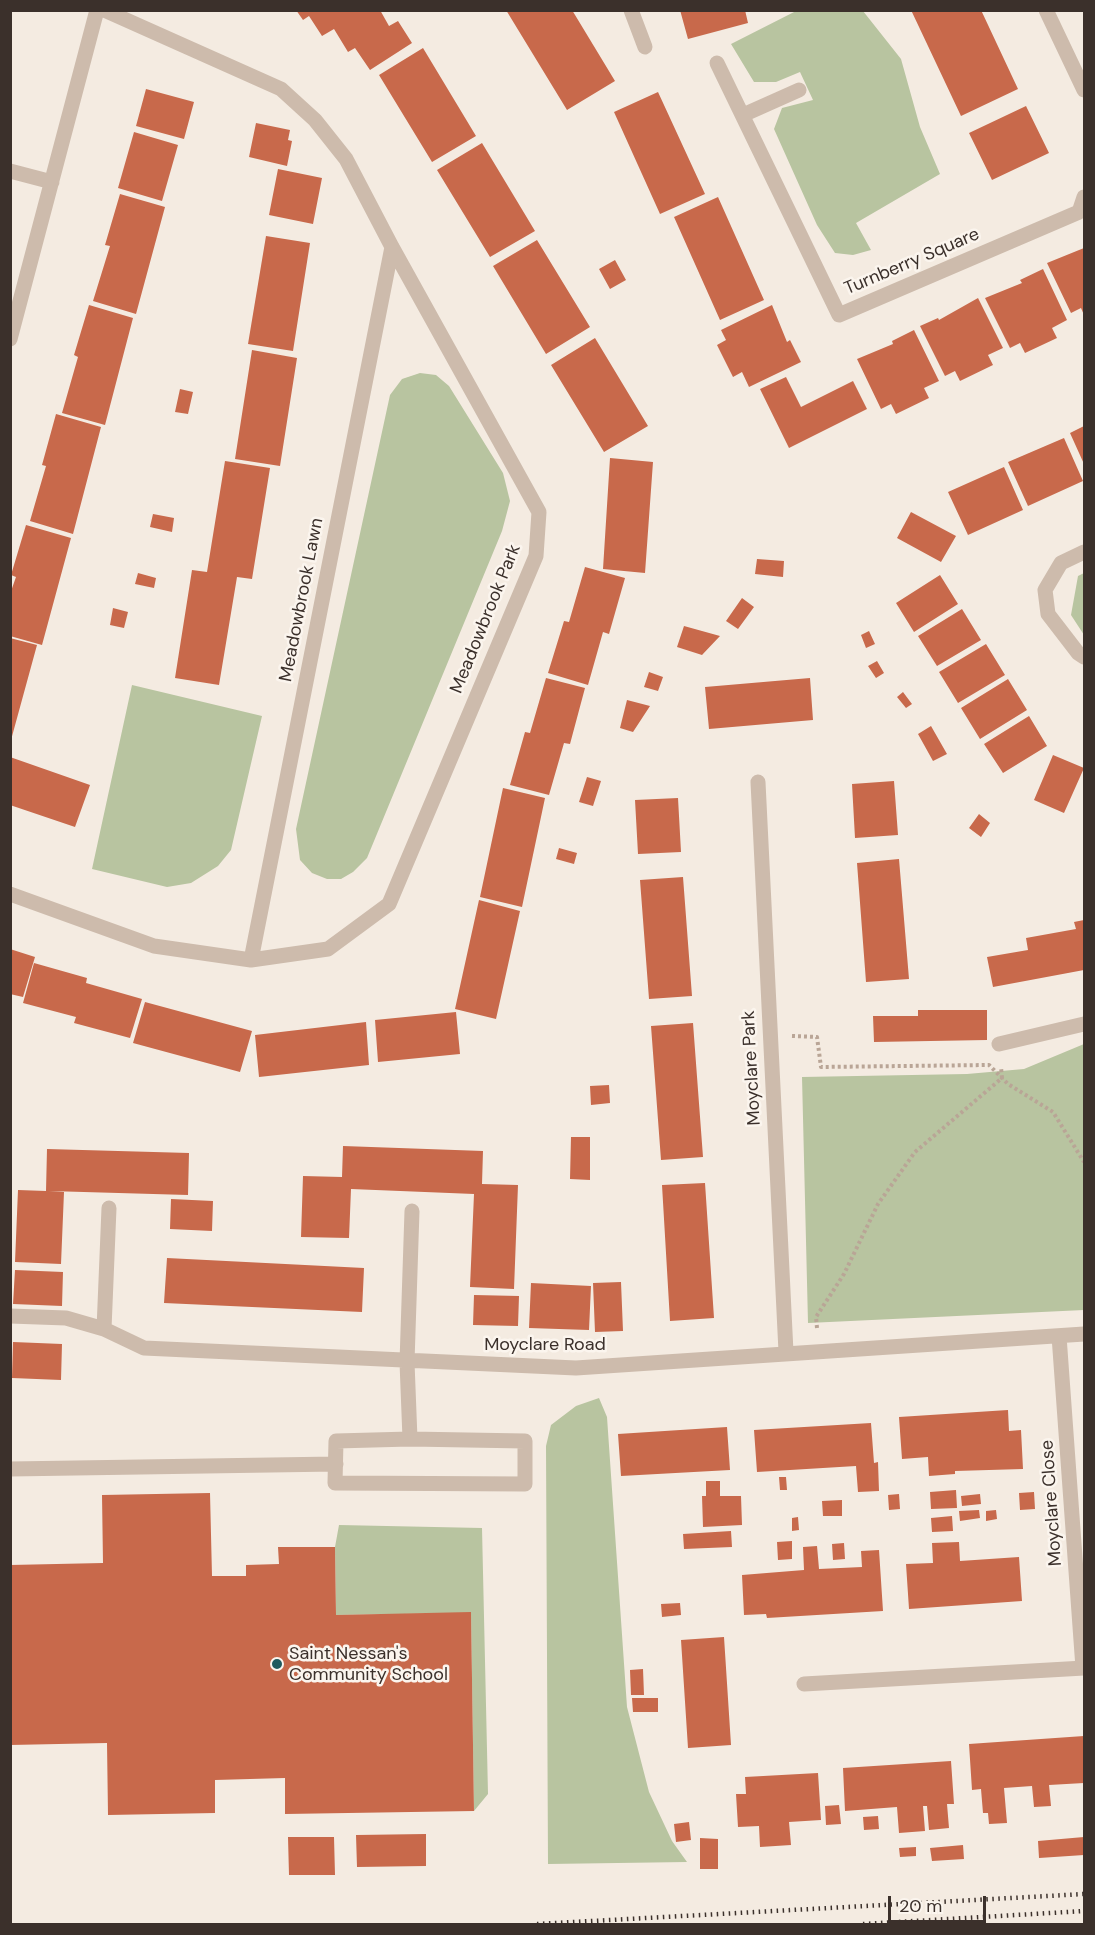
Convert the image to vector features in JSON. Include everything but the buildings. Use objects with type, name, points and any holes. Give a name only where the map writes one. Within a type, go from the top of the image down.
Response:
[{"type":"street","points":[[10,339],[97,10]]},
{"type":"street","name":"Meadowbrook Park","points":[[10,894],[153,946],[251,960],[328,948],[389,904],[536,556],[539,512],[392,247],[346,159],[315,120],[281,89],[104,10]]},
{"type":"street","points":[[631,10],[645,47]]},
{"type":"street","points":[[1046,10],[1080,66],[1084,90]]},
{"type":"street","name":"Turnberry Square","points":[[717,63],[839,315],[1079,212],[1084,197]]},
{"type":"street","points":[[743,115],[799,90]]},
{"type":"street","points":[[10,171],[52,182]]},
{"type":"street","name":"Meadowbrook Lawn","points":[[251,960],[392,247]]},
{"type":"street","points":[[1084,552],[1061,563],[1045,590],[1048,614],[1078,653],[1084,657]]},
{"type":"street","name":"Moyclare Park","points":[[758,782],[786,1352]]},
{"type":"street","points":[[999,1044],[1084,1024]]},
{"type":"street","points":[[104,1329],[109,1208]]},
{"type":"street","points":[[410,1439],[407,1362],[412,1211]]},
{"type":"street","name":"Moyclare Road","points":[[10,1316],[66,1318],[104,1329],[144,1348],[407,1362],[576,1368],[786,1352],[1084,1334]]},
{"type":"street","name":"Moyclare Close","points":[[804,1684],[1084,1668],[1059,1336]]},
{"type":"street","points":[[410,1439],[525,1441],[525,1484],[335,1483],[336,1441],[410,1439]]},
{"type":"street","points":[[10,1469],[336,1464]]},
{"type":"path","points":[[770,1035],[817,1037],[821,1067],[989,1065],[1002,1078],[1053,1112],[1084,1162]]},
{"type":"path","points":[[999,1044],[1002,1078]]},
{"type":"path","points":[[820,1350],[816,1317],[844,1274],[878,1204],[915,1152],[1002,1078]]},
{"type":"green space","points":[[798,10],[863,11],[901,59],[920,127],[940,174],[856,223],[871,250],[853,255],[835,253],[817,225],[774,129],[782,108],[813,100],[800,72],[776,82],[754,82],[731,44]]},
{"type":"green space","points":[[420,373],[436,375],[449,386],[503,473],[510,501],[502,531],[367,858],[353,872],[341,879],[327,879],[312,873],[300,860],[296,829],[390,395],[402,379]]},
{"type":"green space","points":[[1084,573],[1084,635],[1071,615],[1078,576]]},
{"type":"green space","points":[[132,685],[262,716],[231,850],[218,866],[191,883],[167,887],[92,869]]},
{"type":"green space","points":[[1084,1044],[1084,1310],[808,1323],[802,1077],[967,1074],[1024,1069]]},
{"type":"green space","points":[[599,1398],[607,1417],[627,1707],[649,1792],[672,1841],[687,1862],[548,1864],[546,1446],[551,1425],[576,1406]]},
{"type":"green space","points":[[339,1525],[482,1528],[488,1794],[474,1811],[471,1613],[336,1615],[335,1547]]},
{"type":"railway","points":[[537,1924],[1084,1894]]},
{"type":"railway","points":[[863,1924],[1084,1911]]},
{"type":"place","name":"Saint Nessan's Community School","points":[[277,1664]]}]
